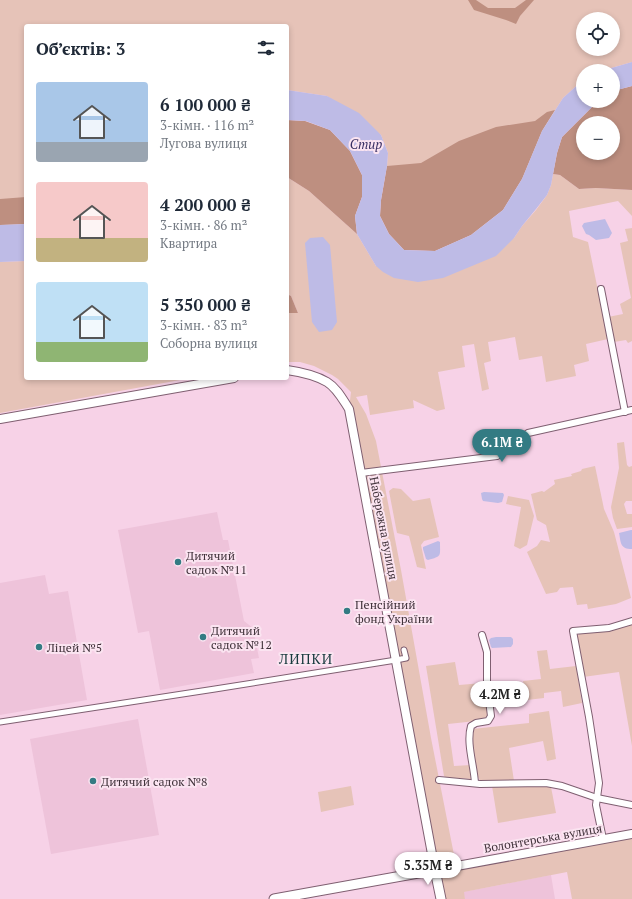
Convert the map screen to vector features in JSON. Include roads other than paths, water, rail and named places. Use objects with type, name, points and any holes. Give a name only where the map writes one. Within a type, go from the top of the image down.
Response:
[{"type":"main road","points":[[274,899],[435,870],[441,899]]},
{"type":"street","points":[[601,289],[625,412]]},
{"type":"street","name":"Набережна вулиця","points":[[289,370],[305,373],[328,382],[340,394],[350,409],[435,870]]},
{"type":"street","points":[[0,419],[223,380]]},
{"type":"street","points":[[362,473],[496,456],[528,433],[632,410]]},
{"type":"street","points":[[603,839],[596,805],[599,783],[589,717],[573,631],[609,628],[632,621]]},
{"type":"street","points":[[475,783],[469,734],[471,726],[476,723],[488,721],[491,716],[487,685],[488,652],[482,636]]},
{"type":"street","points":[[0,722],[215,690],[396,660],[406,658],[404,650]]},
{"type":"street","points":[[440,780],[475,783],[546,783],[562,786],[597,798],[632,805]]},
{"type":"street","name":"Волонтерська вулиця","points":[[435,870],[632,834]]},
{"type":"water","points":[[632,62],[632,86],[620,89],[620,65]]},
{"type":"water","name":"Стир","points":[[576,86],[576,108],[591,108],[583,116],[576,116],[576,123],[562,137],[557,153],[551,185],[547,195],[514,238],[496,256],[443,278],[418,282],[394,278],[376,266],[357,234],[355,216],[362,197],[362,175],[350,151],[330,130],[306,121],[289,120],[289,90],[327,96],[359,113],[381,135],[388,153],[380,216],[389,234],[404,250],[435,251],[471,235],[503,210],[522,179],[542,131],[563,98]]},
{"type":"water","points":[[605,219],[612,233],[609,238],[596,240],[586,234],[582,226],[584,223]]},
{"type":"water","points":[[24,224],[24,261],[0,262],[0,225]]},
{"type":"water","points":[[323,237],[330,245],[337,322],[332,330],[319,332],[312,322],[305,243],[310,238]]},
{"type":"water","points":[[481,493],[503,493],[504,495],[502,502],[498,503],[483,501]]},
{"type":"water","points":[[632,530],[632,549],[628,549],[623,547],[619,533]]},
{"type":"water","points":[[438,541],[440,542],[440,551],[438,557],[428,560],[426,559],[423,547]]},
{"type":"water","points":[[496,637],[511,637],[513,639],[513,644],[511,647],[492,648],[489,640]]},
{"type":"place","name":"Дитячий садок №11","points":[[178,562]]},
{"type":"place","name":"Пенсійний фонд України","points":[[347,611]]},
{"type":"place","name":"Дитячий садок №12","points":[[203,637]]},
{"type":"place","name":"Ліцей №5","points":[[39,647]]},
{"type":"place","name":"Дитячий садок №8","points":[[93,781]]},
{"type":"district","name":"ЛИПКИ","points":[[306,658]]}]
